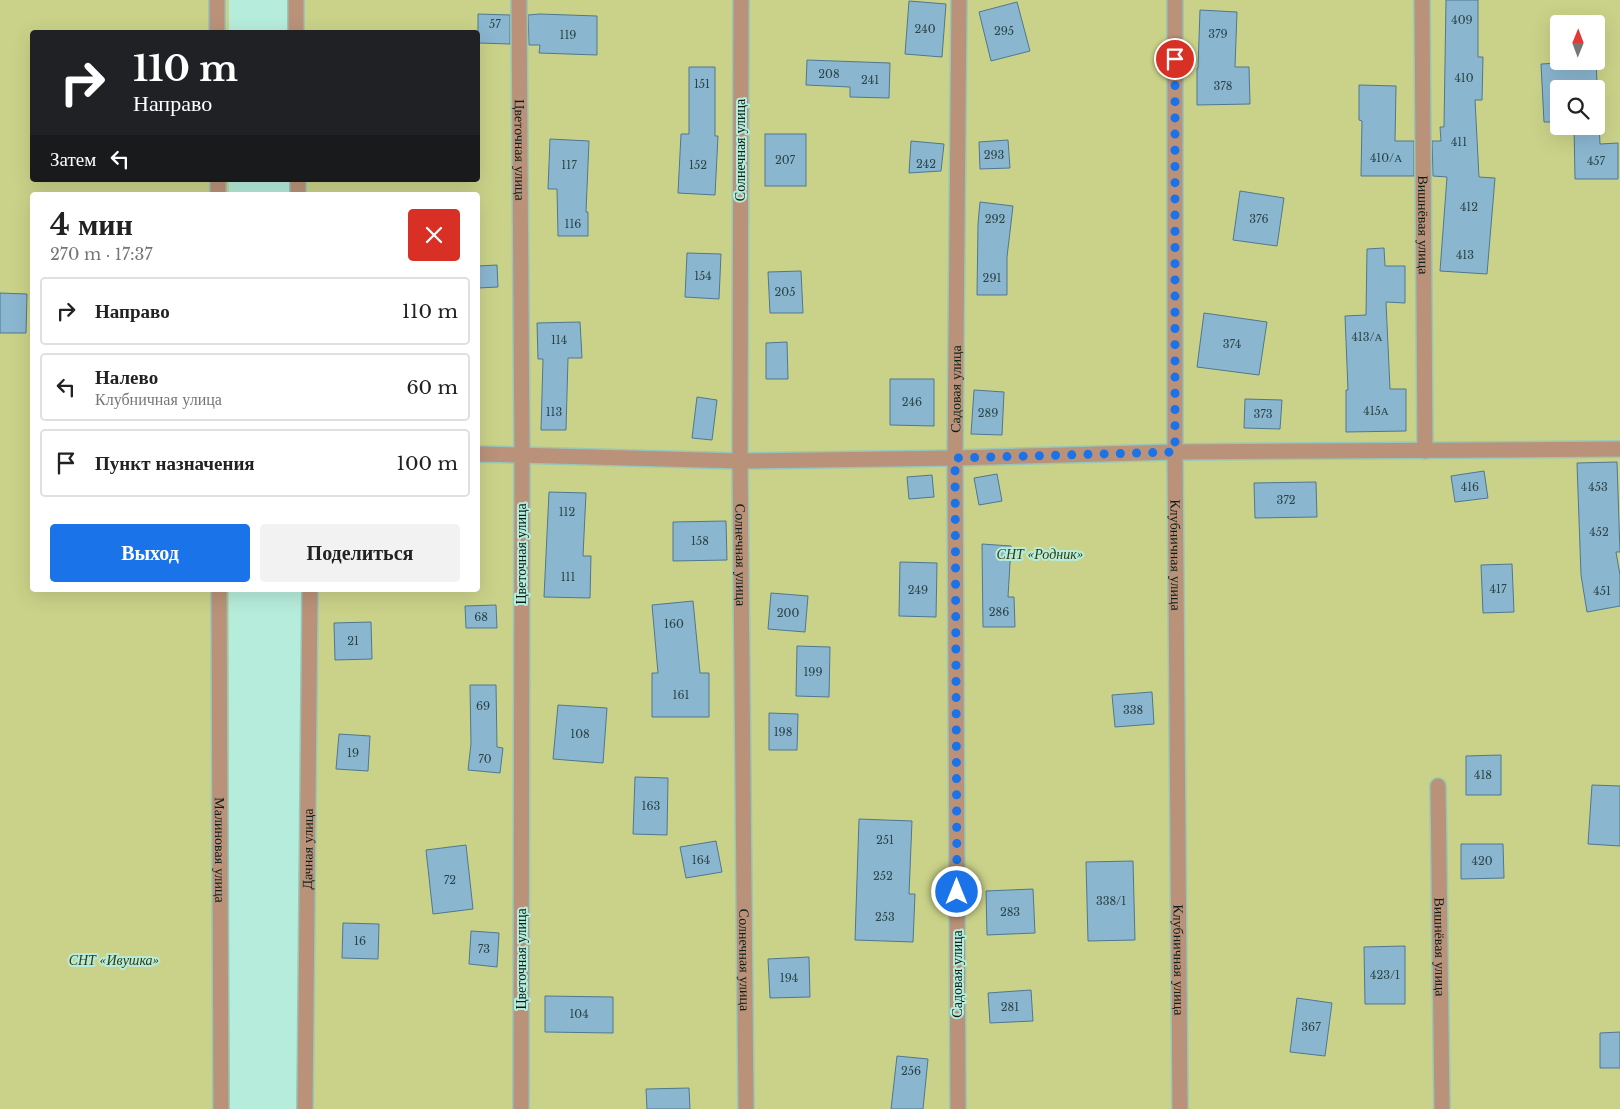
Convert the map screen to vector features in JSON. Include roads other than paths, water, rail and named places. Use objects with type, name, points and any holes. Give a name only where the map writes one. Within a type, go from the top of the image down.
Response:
[{"type":"street","points":[[217,0],[217,30]]},
{"type":"street","points":[[296,0],[296,30]]},
{"type":"street","name":"Цветочная улица","points":[[519,0],[522,456],[522,1109]]},
{"type":"street","name":"Солнечная улица","points":[[741,0],[740,461],[746,1109]]},
{"type":"street","name":"Садовая улица","points":[[958,1109],[955,458],[959,0]]},
{"type":"street","name":"Клубничная улица","points":[[1175,0],[1175,452],[1180,1109]]},
{"type":"street","name":"Вишнёвая улица","points":[[1422,0],[1425,451]]},
{"type":"street","points":[[480,454],[740,461],[1175,452],[1620,449]]},
{"type":"street","name":"Малиновая улица","points":[[219,592],[222,1109]]},
{"type":"street","name":"Дачная улица","points":[[304,1109],[310,592]]},
{"type":"street","name":"Вишнёвая улица","points":[[1438,786],[1442,1109]]},
{"type":"park label","name":"СНТ «Родник»","points":[[1040,554]]},
{"type":"park label","name":"СНТ «Ивушка»","points":[[114,960]]}]
